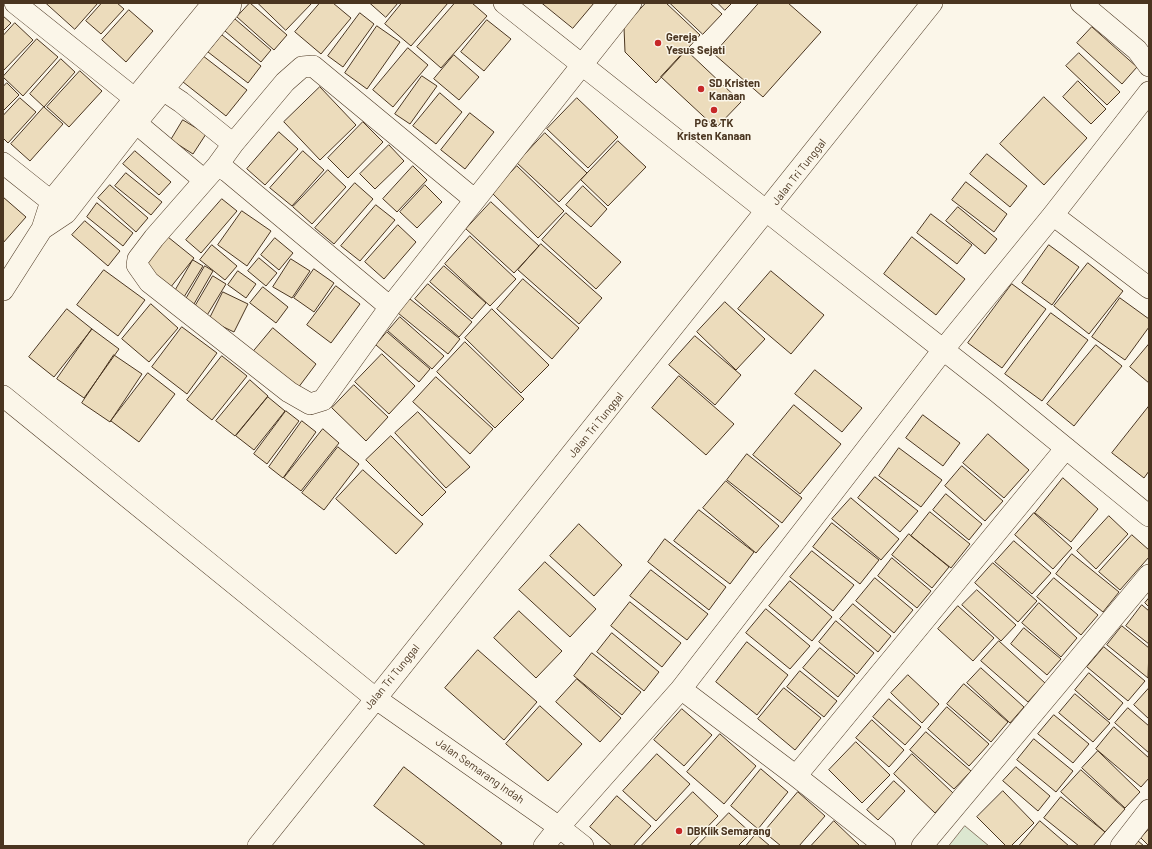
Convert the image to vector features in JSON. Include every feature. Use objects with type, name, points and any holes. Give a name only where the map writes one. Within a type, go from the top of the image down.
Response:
[{"type":"street","points":[[15,3],[134,98]]},
{"type":"street","points":[[504,3],[943,350],[1149,516]]},
{"type":"street","points":[[475,200],[313,66],[302,67],[285,82],[154,238],[138,259],[137,265],[149,282],[289,392],[310,404],[323,400],[390,307],[475,200],[631,3]]},
{"type":"street","name":"Jalan Tri Tunggal","points":[[258,846],[375,698],[767,212],[932,3]]},
{"type":"street","points":[[1081,3],[1137,50],[1149,66]]},
{"type":"street","points":[[3,290],[42,229],[59,207],[134,98],[224,4]]},
{"type":"street","points":[[59,207],[136,123],[163,90],[224,4]]},
{"type":"street","points":[[163,90],[181,102],[233,144]]},
{"type":"street","points":[[544,846],[681,689],[943,350],[1053,215],[1149,92]]},
{"type":"street","points":[[136,123],[210,173],[227,171],[390,307]]},
{"type":"street","points":[[3,163],[59,207]]},
{"type":"street","points":[[1053,215],[1149,288]]},
{"type":"street","name":"Jalan Semarang Indah","points":[[3,396],[375,698],[559,827],[583,846]]},
{"type":"street","points":[[796,776],[1066,448]]},
{"type":"street","points":[[922,846],[1149,575]]},
{"type":"street","points":[[681,689],[885,846]]},
{"type":"street","points":[[1121,846],[1149,810]]},
{"type":"green space","points":[[965,826],[989,846],[949,846]]},
{"type":"building","points":[[46,3],[98,3],[75,29]]},
{"type":"building","points":[[102,3],[117,3],[124,9],[101,34],[86,21]]},
{"type":"building","points":[[250,3],[287,35],[274,50],[237,17]]},
{"type":"building","points":[[258,3],[312,3],[286,30]]},
{"type":"building","points":[[320,3],[333,3],[351,18],[321,54],[295,32]]},
{"type":"building","points":[[370,3],[398,3],[386,17]]},
{"type":"building","points":[[402,3],[448,3],[411,46],[385,24]]},
{"type":"building","points":[[455,3],[472,3],[487,16],[441,68],[417,47]]},
{"type":"building","points":[[542,3],[594,3],[573,28]]},
{"type":"building","name":"Gereja Yesus Sejati","points":[[646,3],[666,3],[700,35],[656,83],[625,52],[624,27]]},
{"type":"building","points":[[670,3],[710,3],[722,14],[703,34]]},
{"type":"building","points":[[718,3],[732,3],[725,10]]},
{"type":"building","points":[[759,3],[788,3],[821,32],[763,97],[714,54]]},
{"type":"building","points":[[129,10],[153,31],[126,62],[102,40]]},
{"type":"building","points":[[360,13],[374,24],[343,67],[328,56]]},
{"type":"building","points":[[3,16],[11,23],[3,31]]},
{"type":"building","points":[[235,19],[271,50],[261,62],[225,31]]},
{"type":"building","points":[[487,20],[511,39],[484,71],[461,52]]},
{"type":"building","points":[[15,23],[33,40],[3,71],[3,36]]},
{"type":"building","points":[[377,26],[400,42],[367,89],[345,73]]},
{"type":"building","points":[[1092,27],[1137,67],[1122,84],[1077,43]]},
{"type":"building","points":[[222,35],[261,66],[248,83],[208,52]]},
{"type":"building","points":[[37,39],[58,57],[23,96],[3,77]]},
{"type":"building","points":[[408,48],[428,65],[393,107],[373,90]]},
{"type":"building","name":"SD Kristen Kanaan","points":[[686,50],[741,102],[716,128],[661,77]]},
{"type":"building","points":[[198,52],[247,90],[226,116],[178,78]]},
{"type":"building","points":[[1079,53],[1120,92],[1107,105],[1066,66]]},
{"type":"building","points":[[454,55],[479,77],[459,100],[434,79]]},
{"type":"building","points":[[61,59],[75,72],[44,107],[30,94]]},
{"type":"building","points":[[80,71],[102,91],[69,127],[47,107]]},
{"type":"building","points":[[422,76],[437,86],[410,124],[395,114]]},
{"type":"building","points":[[1078,81],[1106,109],[1091,124],[1063,97]]},
{"type":"building","points":[[7,83],[19,95],[3,111],[3,87]]},
{"type":"building","points":[[320,87],[356,125],[320,160],[284,122]]},
{"type":"building","points":[[440,93],[462,112],[436,144],[413,126]]},
{"type":"building","points":[[1044,97],[1087,138],[1044,185],[1000,144]]},
{"type":"building","points":[[20,98],[36,112],[8,143],[3,138],[3,116]]},
{"type":"building","points":[[577,98],[618,137],[588,168],[547,129]]},
{"type":"building","points":[[44,107],[63,124],[30,161],[11,144]]},
{"type":"building","points":[[470,113],[494,132],[465,169],[441,150]]},
{"type":"building","points":[[183,120],[206,134],[193,154],[171,140]]},
{"type":"building","points":[[363,122],[383,142],[348,178],[328,158]]},
{"type":"building","points":[[279,132],[298,149],[265,185],[247,169]]},
{"type":"building","points":[[545,133],[587,173],[559,202],[517,163]]},
{"type":"building","points":[[618,141],[646,167],[608,206],[581,180]]},
{"type":"building","points":[[389,145],[404,161],[375,189],[360,174]]},
{"type":"building","points":[[135,151],[171,182],[159,195],[123,164]]},
{"type":"building","points":[[303,151],[324,170],[292,206],[270,188]]},
{"type":"building","points":[[987,154],[1027,186],[1010,207],[970,174]]},
{"type":"building","points":[[413,166],[427,180],[397,212],[383,199]]},
{"type":"building","points":[[517,166],[564,211],[538,238],[492,193]]},
{"type":"building","points":[[328,170],[346,187],[312,224],[293,207]]},
{"type":"building","points":[[126,173],[162,202],[151,215],[115,186]]},
{"type":"building","points":[[966,182],[1007,214],[994,232],[952,200]]},
{"type":"building","points":[[355,183],[373,199],[334,244],[315,228]]},
{"type":"building","points":[[110,185],[148,218],[136,232],[98,198]]},
{"type":"building","points":[[425,185],[442,202],[417,228],[400,212]]},
{"type":"building","points":[[583,186],[607,209],[591,227],[566,205]]},
{"type":"building","points":[[3,197],[26,217],[3,243]]},
{"type":"building","points":[[222,199],[237,211],[201,253],[186,240]]},
{"type":"building","points":[[491,202],[539,246],[514,273],[466,229]]},
{"type":"building","points":[[97,203],[133,233],[123,246],[87,217]]},
{"type":"building","points":[[376,205],[395,220],[360,261],[341,246]]},
{"type":"building","points":[[958,207],[997,239],[985,254],[946,221]]},
{"type":"building","points":[[242,211],[271,231],[247,266],[218,245]]},
{"type":"building","points":[[566,213],[621,262],[596,289],[542,240]]},
{"type":"building","points":[[931,214],[972,245],[957,264],[917,233]]},
{"type":"building","points":[[85,221],[120,251],[108,266],[72,235]]},
{"type":"building","points":[[398,225],[416,242],[384,279],[365,262]]},
{"type":"building","points":[[163,233],[194,258],[170,288],[139,262]]},
{"type":"building","points":[[470,236],[516,279],[490,306],[445,264]]},
{"type":"building","points":[[912,237],[965,279],[936,315],[884,274]]},
{"type":"building","points":[[275,238],[293,253],[279,270],[261,255]]},
{"type":"building","points":[[541,244],[602,298],[579,324],[518,270]]},
{"type":"building","points":[[212,245],[237,266],[225,280],[200,260]]},
{"type":"building","points":[[1049,245],[1079,267],[1052,305],[1022,283]]},
{"type":"building","points":[[259,258],[277,273],[266,286],[248,271]]},
{"type":"building","points":[[291,259],[310,271],[292,298],[273,287]]},
{"type":"building","points":[[193,260],[203,266],[184,297],[175,291]]},
{"type":"building","points":[[1088,263],[1123,291],[1089,334],[1054,306]]},
{"type":"building","points":[[205,266],[213,271],[194,304],[186,299]]},
{"type":"building","points":[[444,266],[486,303],[472,319],[430,282]]},
{"type":"building","points":[[314,269],[334,283],[314,312],[294,298]]},
{"type":"building","points":[[104,270],[145,300],[118,336],[77,305]]},
{"type":"building","points":[[238,271],[256,284],[246,298],[228,285]]},
{"type":"building","points":[[771,271],[824,315],[791,354],[738,309]]},
{"type":"building","points":[[213,276],[226,284],[206,317],[193,310]]},
{"type":"building","points":[[523,279],[579,328],[552,359],[497,309]]},
{"type":"building","points":[[428,284],[472,322],[459,337],[415,299]]},
{"type":"building","points":[[1012,284],[1046,309],[1002,368],[968,343]]},
{"type":"building","points":[[336,286],[360,304],[331,343],[307,325]]},
{"type":"building","points":[[263,287],[288,307],[276,323],[250,303]]},
{"type":"building","points":[[223,292],[248,304],[234,332],[209,320]]},
{"type":"building","points":[[1120,298],[1149,319],[1149,327],[1125,360],[1092,337]]},
{"type":"building","points":[[410,299],[460,339],[448,354],[398,313]]},
{"type":"building","points":[[725,302],[765,339],[736,370],[697,332]]},
{"type":"building","points":[[151,304],[178,328],[149,362],[122,339]]},
{"type":"building","points":[[67,309],[92,329],[54,377],[29,357]]},
{"type":"building","points":[[492,309],[549,365],[521,393],[465,338]]},
{"type":"building","points":[[1051,313],[1088,340],[1042,401],[1005,374]]},
{"type":"building","points":[[400,317],[444,356],[432,369],[388,331]]},
{"type":"building","points":[[182,327],[217,353],[187,394],[152,367]]},
{"type":"building","points":[[273,328],[316,364],[298,388],[253,352]]},
{"type":"building","points":[[92,329],[119,349],[84,398],[57,379]]},
{"type":"building","points":[[387,332],[430,369],[419,382],[376,345]]},
{"type":"building","points":[[695,336],[741,375],[715,405],[669,365]]},
{"type":"building","points":[[465,342],[524,399],[495,428],[437,372]]},
{"type":"building","points":[[1149,344],[1149,383],[1130,367]]},
{"type":"building","points":[[1096,345],[1122,366],[1074,426],[1047,404]]},
{"type":"building","points":[[382,354],[415,386],[389,414],[355,382]]},
{"type":"building","points":[[114,355],[142,374],[110,422],[82,403]]},
{"type":"building","points":[[222,356],[247,376],[212,420],[187,400]]},
{"type":"building","points":[[815,370],[862,408],[842,432],[795,394]]},
{"type":"building","points":[[148,373],[175,394],[139,442],[111,421]]},
{"type":"building","points":[[679,376],[734,424],[706,455],[652,408]]},
{"type":"building","points":[[436,377],[493,429],[470,454],[413,402]]},
{"type":"building","points":[[250,380],[268,396],[235,436],[216,421]]},
{"type":"building","points":[[354,385],[388,417],[366,441],[332,408]]},
{"type":"building","points":[[268,397],[285,411],[254,450],[236,436]]},
{"type":"building","points":[[794,405],[841,444],[800,494],[753,455]]},
{"type":"building","points":[[1149,406],[1149,471],[1144,478],[1112,453]]},
{"type":"building","points":[[286,411],[299,421],[267,464],[254,454]]},
{"type":"building","points":[[418,412],[470,467],[446,488],[395,433]]},
{"type":"building","points":[[923,415],[960,443],[943,466],[906,438]]},
{"type":"building","points":[[302,421],[316,432],[283,478],[269,467]]},
{"type":"building","points":[[323,429],[339,443],[301,491],[284,478]]},
{"type":"building","points":[[988,434],[1029,470],[1004,498],[963,463]]},
{"type":"building","points":[[391,436],[446,492],[422,516],[366,460]]},
{"type":"building","points":[[338,447],[359,464],[324,510],[302,493]]},
{"type":"building","points":[[899,448],[942,480],[921,507],[879,476]]},
{"type":"building","points":[[747,454],[802,498],[782,523],[727,480]]},
{"type":"building","points":[[962,466],[1003,501],[985,521],[945,486]]},
{"type":"building","points":[[363,470],[423,524],[396,554],[336,499]]},
{"type":"building","points":[[875,477],[918,511],[900,532],[858,498]]},
{"type":"building","points":[[1063,478],[1098,509],[1071,542],[1035,513]]},
{"type":"building","points":[[726,481],[779,526],[756,553],[703,508]]},
{"type":"building","points":[[946,494],[982,524],[969,540],[933,510]]},
{"type":"building","points":[[851,498],[899,539],[881,560],[832,519]]},
{"type":"building","points":[[699,510],[754,552],[730,584],[674,541]]},
{"type":"building","points":[[930,512],[970,544],[951,568],[911,536]]},
{"type":"building","points":[[1034,513],[1072,548],[1053,569],[1015,535]]},
{"type":"building","points":[[1109,516],[1128,534],[1096,569],[1077,551]]},
{"type":"building","points":[[832,523],[879,560],[860,584],[813,547]]},
{"type":"building","points":[[579,524],[622,565],[594,596],[550,556]]},
{"type":"building","points":[[909,534],[949,567],[932,588],[892,555]]},
{"type":"building","points":[[1132,535],[1149,550],[1149,557],[1120,590],[1099,572]]},
{"type":"building","points":[[665,539],[726,587],[709,610],[648,562]]},
{"type":"building","points":[[1014,541],[1051,573],[1032,594],[995,562]]},
{"type":"building","points":[[812,551],[854,585],[833,611],[790,577]]},
{"type":"building","points":[[1072,554],[1119,592],[1103,612],[1056,574]]},
{"type":"building","points":[[892,558],[931,591],[917,608],[878,576]]},
{"type":"building","points":[[545,562],[596,609],[570,637],[519,590]]},
{"type":"building","points":[[993,563],[1037,601],[1018,622],[975,583]]},
{"type":"building","points":[[651,570],[708,614],[687,640],[630,596]]},
{"type":"building","points":[[875,578],[913,610],[894,633],[856,601]]},
{"type":"building","points":[[1054,578],[1098,615],[1081,635],[1037,597]]},
{"type":"building","points":[[790,581],[832,617],[812,641],[769,606]]},
{"type":"building","points":[[977,590],[1016,625],[1001,641],[962,605]]},
{"type":"building","points":[[1149,598],[1149,607],[1145,603]]},
{"type":"building","points":[[630,602],[681,643],[662,667],[611,626]]},
{"type":"building","points":[[1039,603],[1077,638],[1061,657],[1022,623]]},
{"type":"building","points":[[853,604],[891,636],[878,652],[840,619]]},
{"type":"building","points":[[1142,605],[1149,611],[1149,644],[1126,626]]},
{"type":"building","points":[[958,606],[994,638],[973,661],[938,629]]},
{"type":"building","points":[[766,609],[810,646],[790,669],[746,633]]},
{"type":"building","points":[[519,611],[562,651],[536,678],[494,638]]},
{"type":"building","points":[[836,621],[874,653],[857,674],[819,642]]},
{"type":"building","points":[[1122,626],[1149,648],[1148,678],[1107,645]]},
{"type":"building","points":[[1024,628],[1061,659],[1047,675],[1011,644]]},
{"type":"building","points":[[612,633],[659,672],[644,691],[597,652]]},
{"type":"building","points":[[999,641],[1045,683],[1028,702],[981,661]]},
{"type":"building","points":[[747,642],[788,675],[757,715],[716,682]]},
{"type":"building","points":[[1104,647],[1145,681],[1128,701],[1087,667]]},
{"type":"building","points":[[820,648],[855,676],[838,697],[803,668]]},
{"type":"building","points":[[478,650],[537,702],[504,740],[445,688]]},
{"type":"building","points":[[592,653],[641,692],[622,715],[574,676]]},
{"type":"building","points":[[981,668],[1024,707],[1010,723],[967,683]]},
{"type":"building","points":[[800,671],[837,701],[824,717],[787,687]]},
{"type":"building","points":[[1089,673],[1123,703],[1109,720],[1075,690]]},
{"type":"building","points":[[908,675],[939,704],[922,723],[891,693]]},
{"type":"building","points":[[577,679],[621,718],[600,742],[556,702]]},
{"type":"building","points":[[964,684],[1008,722],[991,742],[947,704]]},
{"type":"building","points":[[784,688],[821,718],[795,750],[758,719]]},
{"type":"building","points":[[1149,688],[1149,719],[1134,705]]},
{"type":"building","points":[[1075,694],[1110,723],[1093,742],[1059,713]]},
{"type":"building","points":[[889,699],[921,727],[905,745],[873,717]]},
{"type":"building","points":[[540,706],[582,744],[548,781],[506,744]]},
{"type":"building","points":[[947,707],[989,744],[969,766],[928,729]]},
{"type":"building","points":[[1128,708],[1149,726],[1149,753],[1115,723]]},
{"type":"building","points":[[682,709],[712,735],[684,766],[654,740]]},
{"type":"building","points":[[1054,715],[1089,744],[1073,763],[1038,734]]},
{"type":"building","points":[[872,720],[904,750],[889,767],[856,738]]},
{"type":"building","points":[[1114,727],[1149,758],[1149,778],[1141,787],[1096,749]]},
{"type":"building","points":[[926,732],[971,771],[954,789],[910,750]]},
{"type":"building","points":[[720,734],[756,766],[724,804],[687,772]]},
{"type":"building","points":[[1034,739],[1073,771],[1056,792],[1017,760]]},
{"type":"building","points":[[856,742],[890,775],[862,803],[829,770]]},
{"type":"building","points":[[1098,751],[1140,792],[1125,808],[1082,768]]},
{"type":"building","points":[[657,754],[690,784],[656,821],[623,791]]},
{"type":"building","points":[[912,754],[953,793],[935,813],[894,774]]},
{"type":"building","points":[[404,767],[502,843],[500,846],[426,846],[374,806]]},
{"type":"building","points":[[1016,767],[1050,796],[1038,811],[1003,781]]},
{"type":"building","points":[[761,769],[788,792],[758,829],[731,806]]},
{"type":"building","points":[[1081,770],[1125,809],[1105,832],[1061,792]]},
{"type":"building","points":[[894,781],[905,791],[878,820],[867,810]]},
{"type":"building","points":[[1003,791],[1034,823],[1011,846],[1006,846],[977,817]]},
{"type":"building","name":"DBKlik Semarang","points":[[693,792],[718,816],[689,846],[641,846]]},
{"type":"building","points":[[798,792],[825,816],[799,846],[781,846],[764,832]]},
{"type":"building","points":[[617,796],[651,826],[633,846],[612,846],[590,827]]},
{"type":"building","points":[[1061,797],[1105,832],[1093,846],[1079,846],[1044,818]]},
{"type":"building","points":[[729,813],[751,833],[738,846],[697,846]]},
{"type":"building","points":[[834,821],[860,846],[811,846]]},
{"type":"building","points":[[1040,821],[1069,846],[1019,846]]},
{"type":"building","points":[[1149,829],[1149,846],[1141,838]]},
{"type":"building","points":[[756,834],[770,846],[746,846]]},
{"type":"building","points":[[1138,841],[1144,846],[1134,846]]},
{"type":"place","name":"Gereja Yesus Sejati","points":[[658,43]]},
{"type":"place","name":"SD Kristen Kanaan","points":[[701,89]]},
{"type":"place","name":"PG & TK Kristen Kanaan","points":[[714,110]]},
{"type":"place","name":"DBKlik Semarang","points":[[679,831]]}]
